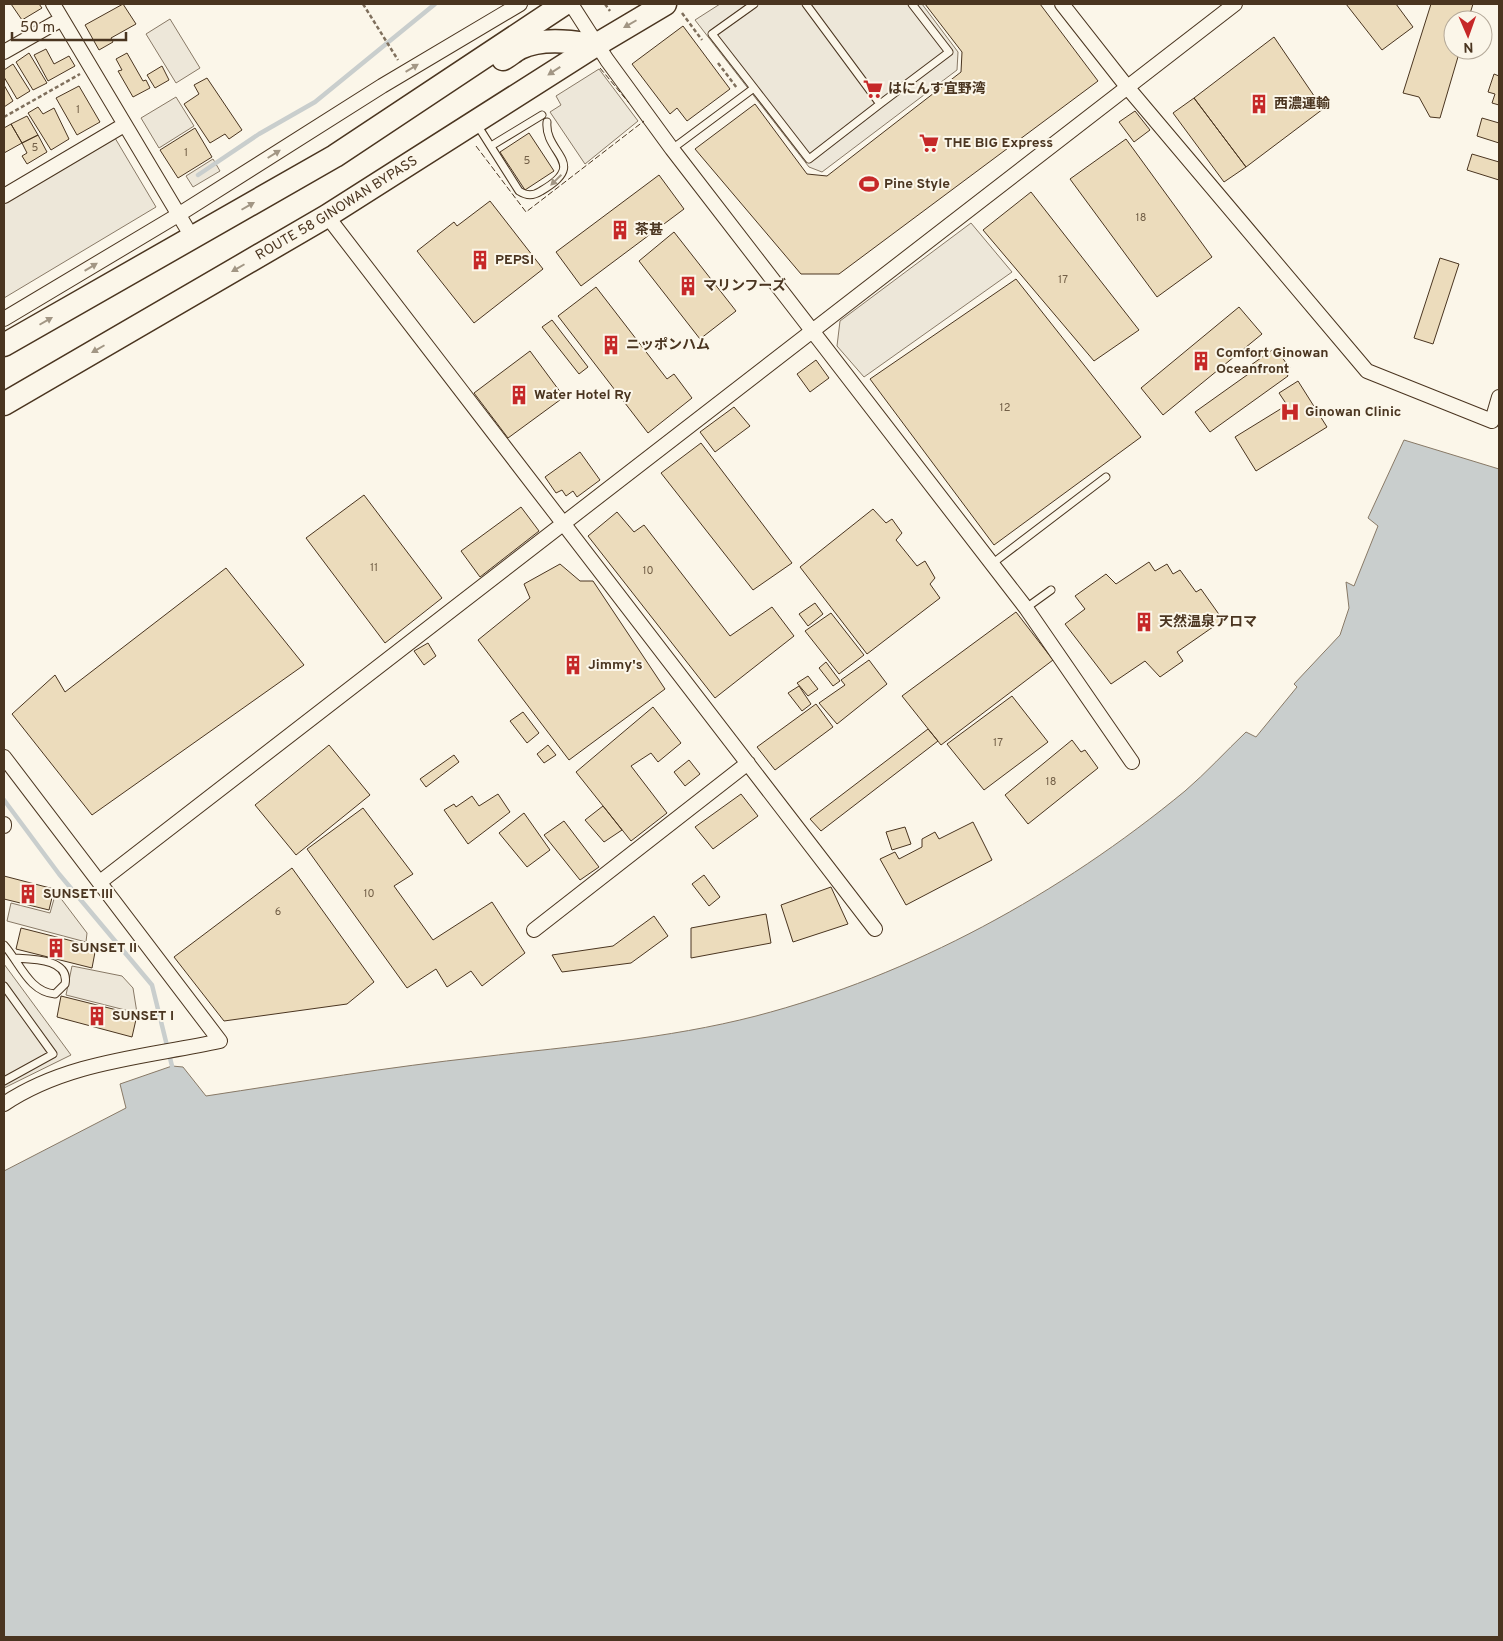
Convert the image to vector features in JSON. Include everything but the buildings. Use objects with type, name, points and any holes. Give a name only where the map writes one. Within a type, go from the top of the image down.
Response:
[{"type":"highway","points":[[335,156],[564,4]]},
{"type":"highway","name":"ROUTE 58 GINOWAN BYPASS","points":[[4,404],[326,216],[474,121],[664,4]]},
{"type":"highway","points":[[4,346],[522,47],[559,42],[596,45]]},
{"type":"street","points":[[53,4],[192,237]]},
{"type":"street","points":[[4,319],[178,215],[382,86],[520,4]]},
{"type":"street","points":[[570,4],[596,45],[672,149],[811,331],[993,563],[1132,762]]},
{"type":"street","points":[[1062,4],[1128,88],[1367,371],[1492,420],[1499,397]]},
{"type":"street","points":[[100,882],[1235,4]]},
{"type":"street","points":[[4,52],[62,19]]},
{"type":"street","points":[[4,196],[124,125]]},
{"type":"street","points":[[326,216],[875,929]]},
{"type":"street","points":[[4,757],[220,1041],[184,1049],[114,1060],[53,1078],[4,1104]]},
{"type":"street","points":[[534,930],[748,764]]},
{"type":"lane","points":[[754,4],[712,34],[809,159],[949,52],[912,4]]},
{"type":"lane","points":[[806,4],[880,104]]},
{"type":"lane","points":[[672,149],[754,88]]},
{"type":"lane","points":[[491,146],[542,114]]},
{"type":"lane","points":[[474,121],[519,191],[531,195],[538,193],[558,180],[564,169],[562,159],[546,132],[547,122]]},
{"type":"lane","points":[[993,563],[1106,477]]},
{"type":"lane","points":[[1026,608],[1051,590]]},
{"type":"lane","points":[[4,945],[15,958],[30,982],[44,993],[56,994],[65,984],[66,972],[62,967],[36,959],[15,958]]},
{"type":"lane","points":[[4,986],[53,1054],[4,1081]]},
{"type":"path","points":[[363,4],[401,64]]},
{"type":"path","points":[[606,4],[610,11]]},
{"type":"path","points":[[4,117],[83,72]]},
{"type":"shaded area","points":[[720,4],[922,4],[958,52],[957,70],[822,172],[809,167],[695,20]]},
{"type":"shaded area","points":[[170,19],[200,68],[176,83],[146,34]]},
{"type":"shaded area","points":[[599,69],[638,121],[585,164],[550,112],[561,105],[556,96]]},
{"type":"shaded area","points":[[176,97],[194,126],[159,148],[141,118]]},
{"type":"shaded area","points":[[115,138],[156,207],[4,298],[4,203]]},
{"type":"shaded area","points":[[213,159],[220,171],[193,187],[186,176]]},
{"type":"shaded area","points":[[971,223],[1012,272],[864,377],[837,346],[840,321]]},
{"type":"shaded area","points":[[1404,440],[1499,469],[1499,1637],[4,1637],[4,1171],[126,1108],[120,1084],[172,1066],[183,1067],[206,1096],[412,1065],[620,1041],[688,1031],[756,1016],[814,999],[872,978],[928,954],[982,927],[1036,897],[1137,829],[1193,784],[1246,732],[1256,737],[1297,687],[1294,684],[1340,635],[1349,608],[1346,582],[1354,586],[1378,526],[1368,518]]},
{"type":"shaded area","points":[[56,892],[87,933],[86,942],[7,921],[11,903],[50,913]]},
{"type":"shaded area","points":[[4,964],[71,1055],[4,1088]]},
{"type":"shaded area","points":[[72,966],[122,976],[133,988],[137,1013],[66,995]]},
{"type":"waterway","points":[[198,175],[259,134],[315,102],[435,4]]},
{"type":"waterway","points":[[4,800],[59,874],[152,985],[172,1066]]},
{"type":"fence","points":[[600,68],[629,103]]},
{"type":"fence","points":[[476,146],[526,212],[644,121]]},
{"type":"place","name":"はにんす宜野湾","points":[[873,89]]},
{"type":"place","name":"西濃運輸","points":[[1259,104]]},
{"type":"place","name":"THE BIG Express","points":[[929,143]]},
{"type":"place","name":"Pine Style","points":[[869,184]]},
{"type":"place","name":"茶甚","points":[[620,230]]},
{"type":"place","name":"PEPSI","points":[[480,260]]},
{"type":"place","name":"マリンフーズ","points":[[688,286]]},
{"type":"place","name":"ニッポンハム","points":[[611,345]]},
{"type":"place","name":"Comfort Ginowan Oceanfront","points":[[1201,361]]},
{"type":"place","name":"Water Hotel Ry","points":[[519,395]]},
{"type":"place","name":"Ginowan Clinic","points":[[1290,412]]},
{"type":"place","name":"天然温泉アロマ","points":[[1144,622]]},
{"type":"place","name":"Jimmy's","points":[[573,665]]},
{"type":"place","name":"SUNSET III","points":[[28,894]]},
{"type":"place","name":"SUNSET II","points":[[56,948]]},
{"type":"place","name":"SUNSET I","points":[[97,1016]]}]
